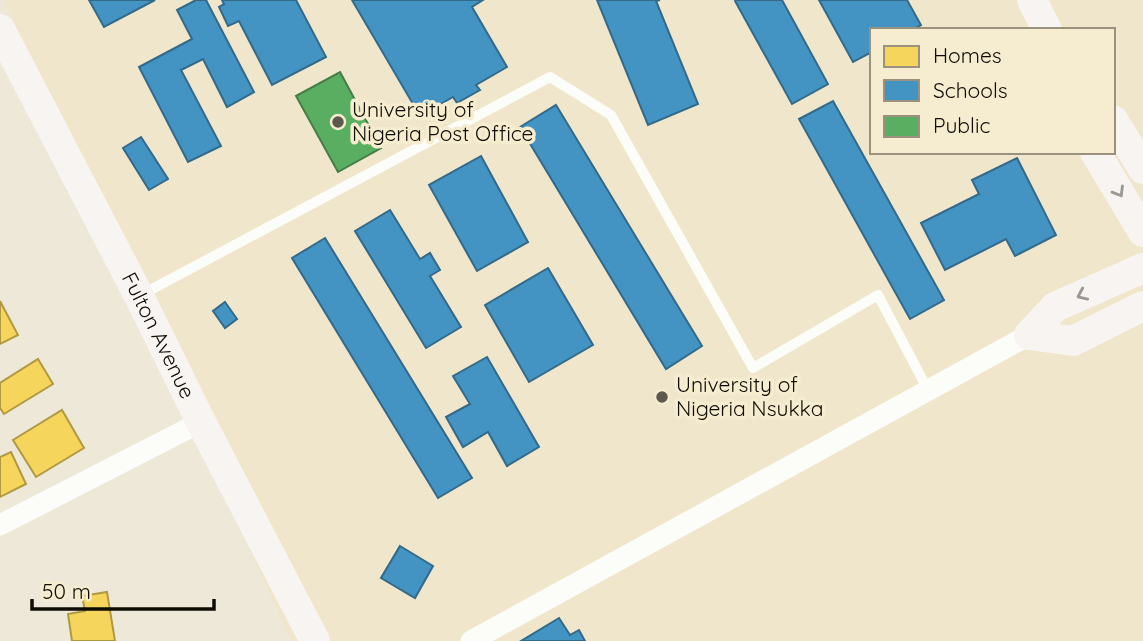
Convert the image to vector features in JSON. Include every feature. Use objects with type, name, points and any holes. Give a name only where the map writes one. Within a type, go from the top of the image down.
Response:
[{"type":"street","points":[[1032,0],[1046,28]]},
{"type":"street","name":"Fulton Avenue","points":[[0,29],[315,641]]},
{"type":"street","points":[[1115,123],[1143,169]]},
{"type":"street","points":[[1096,154],[1143,232]]},
{"type":"street","points":[[471,641],[1029,335],[1055,307],[1143,268]]},
{"type":"street","points":[[1029,335],[1073,341],[1143,306]]},
{"type":"street","points":[[0,525],[201,422]]},
{"type":"lane","points":[[139,296],[550,77],[611,115],[752,368],[878,295],[928,390]]},
{"type":"shaded area","name":"University of Nigeria Nsukka","points":[[4,0],[1143,0],[1143,641],[291,641]]},
{"type":"building: Homes","points":[[0,301],[18,335],[0,344]]},
{"type":"building: Homes","points":[[38,359],[53,384],[4,414],[0,408],[0,383]]},
{"type":"building: Homes","points":[[62,410],[84,448],[36,477],[13,440]]},
{"type":"building: Homes","points":[[11,452],[26,484],[0,497],[0,457]]},
{"type":"building: Homes","points":[[107,592],[115,641],[72,641],[68,614],[85,611],[82,596]]},
{"type":"building: Schools","points":[[89,0],[155,0],[104,27]]},
{"type":"building: Schools","points":[[196,0],[206,0],[254,92],[227,107],[203,59],[181,70],[221,146],[188,162],[139,67],[192,39],[177,10]]},
{"type":"building: Schools","points":[[222,0],[296,0],[326,57],[272,85],[239,21],[228,26],[219,7],[224,4]]},
{"type":"building: Schools","points":[[352,0],[483,0],[472,7],[507,67],[476,85],[480,90],[457,103],[453,97],[420,116]]},
{"type":"building: Schools","points":[[597,0],[660,0],[656,1],[698,104],[648,125]]},
{"type":"building: Schools","points":[[736,0],[782,0],[828,84],[792,104]]},
{"type":"building: Schools","points":[[819,0],[907,0],[921,25],[916,28],[870,28],[870,53],[853,62]]},
{"type":"building: Schools","points":[[833,101],[944,300],[910,319],[799,119]]},
{"type":"building: Schools","points":[[556,105],[702,346],[666,369],[520,127]]},
{"type":"building: Schools","points":[[141,137],[168,179],[149,190],[123,148]]},
{"type":"building: Schools","points":[[481,156],[528,242],[477,271],[429,185]]},
{"type":"building: Schools","points":[[1017,158],[1056,235],[1015,256],[1006,239],[945,270],[921,223],[979,194],[972,180]]},
{"type":"building: Schools","points":[[390,210],[420,259],[430,253],[440,270],[430,276],[461,327],[426,348],[355,231]]},
{"type":"building: Schools","points":[[325,238],[472,478],[438,498],[292,258]]},
{"type":"building: Schools","points":[[548,268],[593,345],[529,382],[485,305]]},
{"type":"building: Schools","points":[[225,302],[237,319],[225,328],[213,311]]},
{"type":"building: Schools","points":[[487,357],[539,447],[507,466],[488,432],[463,447],[446,417],[470,404],[453,376]]},
{"type":"building: Schools","points":[[400,546],[433,566],[415,598],[381,578]]},
{"type":"building: Schools","points":[[559,618],[570,635],[579,630],[585,641],[521,641]]},
{"type":"building: Public","name":"University of Nigeria Post Office","points":[[340,72],[381,148],[338,172],[296,96]]},
{"type":"place","name":"University of Nigeria Post Office","points":[[338,122]]},
{"type":"place","name":"University of Nigeria Nsukka","points":[[662,397]]}]
